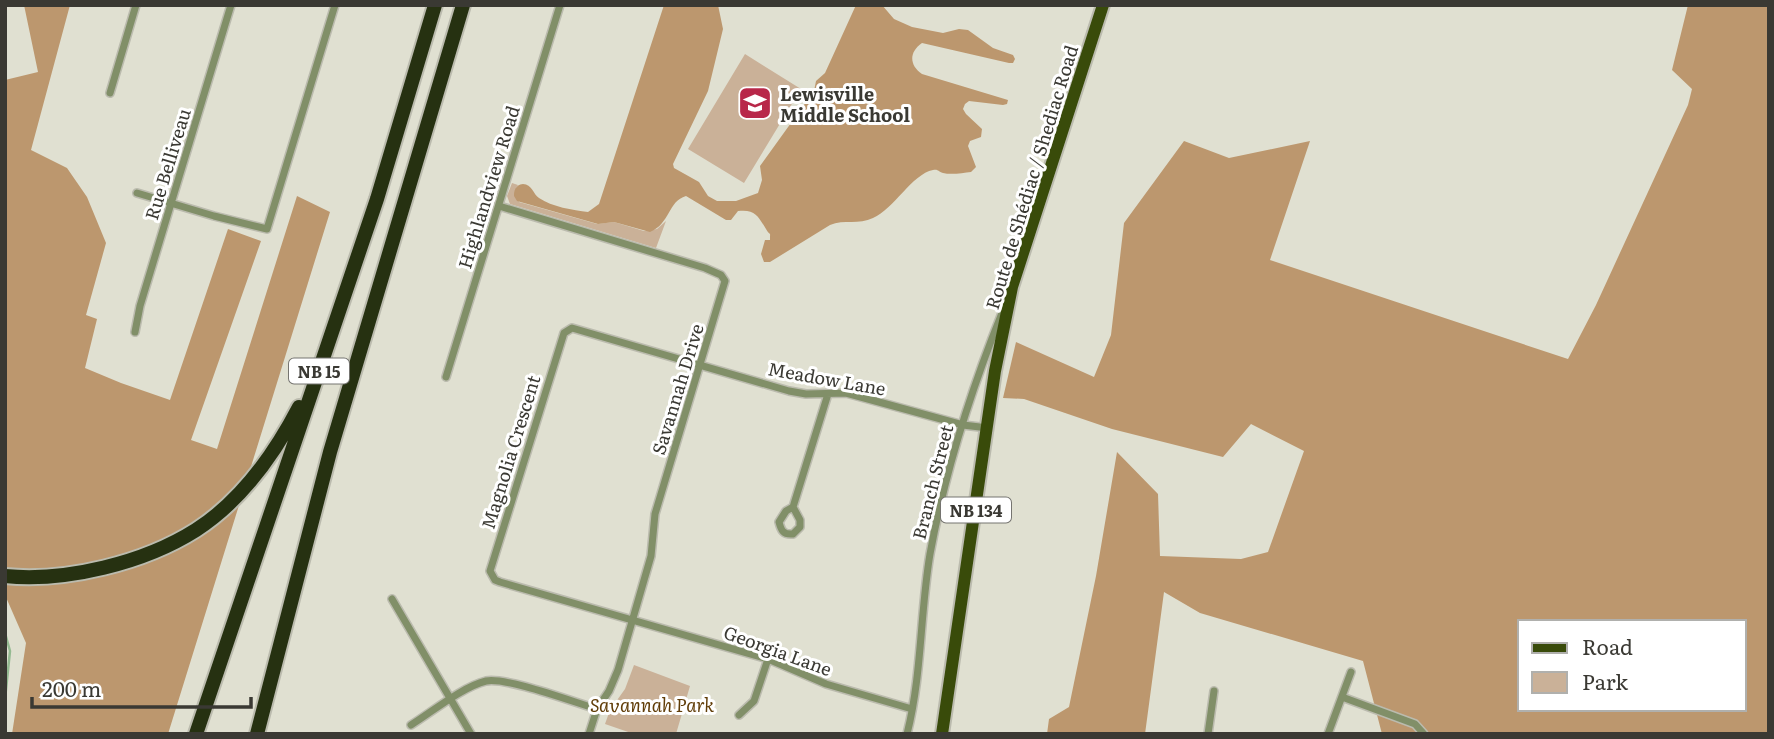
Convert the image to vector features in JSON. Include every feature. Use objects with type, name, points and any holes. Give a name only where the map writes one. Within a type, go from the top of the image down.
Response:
[{"type":"highway","name":"NB 15","points":[[196,734],[377,199],[435,5]]},
{"type":"highway","name":"NB 15","points":[[257,734],[330,452],[463,5]]},
{"type":"highway","points":[[5,576],[34,579],[83,572],[140,557],[196,530],[233,499],[263,465],[288,428],[321,365]]},
{"type":"main road","name":"Route de Shédiac / Shediac Road","points":[[942,734],[995,371],[1012,288],[1103,5]]},
{"type":"street","points":[[110,93],[136,5]]},
{"type":"street","name":"Rue Belliveau","points":[[135,332],[231,5]]},
{"type":"street","points":[[137,193],[267,229],[335,5]]},
{"type":"street","name":"Highlandview Road","points":[[446,377],[560,5]]},
{"type":"street","name":"Savannah Drive","points":[[499,206],[721,275],[725,281],[655,514],[651,556],[618,670],[597,709],[589,734]]},
{"type":"street","name":"Branch Street","points":[[907,734],[930,555],[938,514],[985,354],[1012,288]]},
{"type":"street","name":"Magnolia Crescent","points":[[633,620],[500,582],[495,580],[490,571],[567,329],[572,328],[701,365]]},
{"type":"street","name":"Meadow Lane","points":[[701,365],[789,391],[846,393],[962,425],[988,428]]},
{"type":"street","points":[[793,508],[828,394]]},
{"type":"street","points":[[391,599],[471,734]]},
{"type":"street","name":"Georgia Lane","points":[[633,620],[768,659],[826,684],[912,709]]},
{"type":"street","points":[[739,715],[754,701],[768,659]]},
{"type":"street","points":[[1328,734],[1351,672]]},
{"type":"street","points":[[411,725],[477,684],[494,680],[597,709]]},
{"type":"street","points":[[1208,734],[1214,691]]},
{"type":"street","points":[[1342,697],[1415,724],[1424,734]]},
{"type":"green space","points":[[745,54],[801,89],[744,183],[688,149]]},
{"type":"green space","points":[[512,183],[518,185],[516,188],[519,202],[597,224],[614,222],[644,231],[657,229],[666,221],[656,248],[510,204],[507,196]]},
{"type":"green space","name":"Savannah Park","points":[[634,665],[690,686],[676,734],[634,734],[605,724],[610,710],[625,689]]},
{"type":"shaded area","points":[[24,5],[70,5],[31,150],[67,168],[87,197],[106,243],[86,315],[97,319],[85,368],[170,400],[228,229],[261,241],[191,440],[217,449],[297,196],[330,212],[168,734],[12,734],[26,643],[5,595],[5,80],[38,72]]},
{"type":"shaded area","points":[[664,5],[718,5],[723,29],[708,91],[673,164],[674,168],[699,182],[708,196],[717,201],[736,201],[758,193],[762,180],[760,166],[814,91],[816,81],[825,73],[856,5],[882,5],[894,19],[912,27],[943,33],[968,30],[993,48],[1013,55],[1013,63],[1009,63],[922,43],[912,58],[915,67],[922,74],[1008,100],[1007,104],[969,101],[965,104],[963,109],[966,114],[982,129],[981,137],[970,141],[968,146],[976,167],[971,172],[950,174],[935,170],[925,173],[881,214],[862,221],[830,225],[770,262],[764,262],[761,254],[765,240],[770,240],[770,234],[755,214],[738,211],[731,220],[726,220],[686,196],[676,203],[662,224],[650,232],[614,222],[598,224],[517,201],[515,190],[523,184],[539,198],[563,208],[588,212],[599,204]]},
{"type":"shaded area","points":[[1688,5],[1769,5],[1769,734],[1382,734],[1363,661],[1200,613],[1164,592],[1145,734],[1047,734],[1049,719],[1069,707],[1096,576],[1117,452],[1158,494],[1160,556],[1241,559],[1268,552],[1304,451],[1251,424],[1223,457],[1112,429],[1024,399],[1003,398],[1016,342],[1094,377],[1111,335],[1124,223],[1184,141],[1229,158],[1310,141],[1270,260],[1568,359],[1596,305],[1688,105],[1692,89],[1672,70]]},
{"type":"waterway","points":[[5,633],[10,651],[5,699]]},
{"type":"place","name":"Lewisville Middle School","points":[[755,103]]}]
